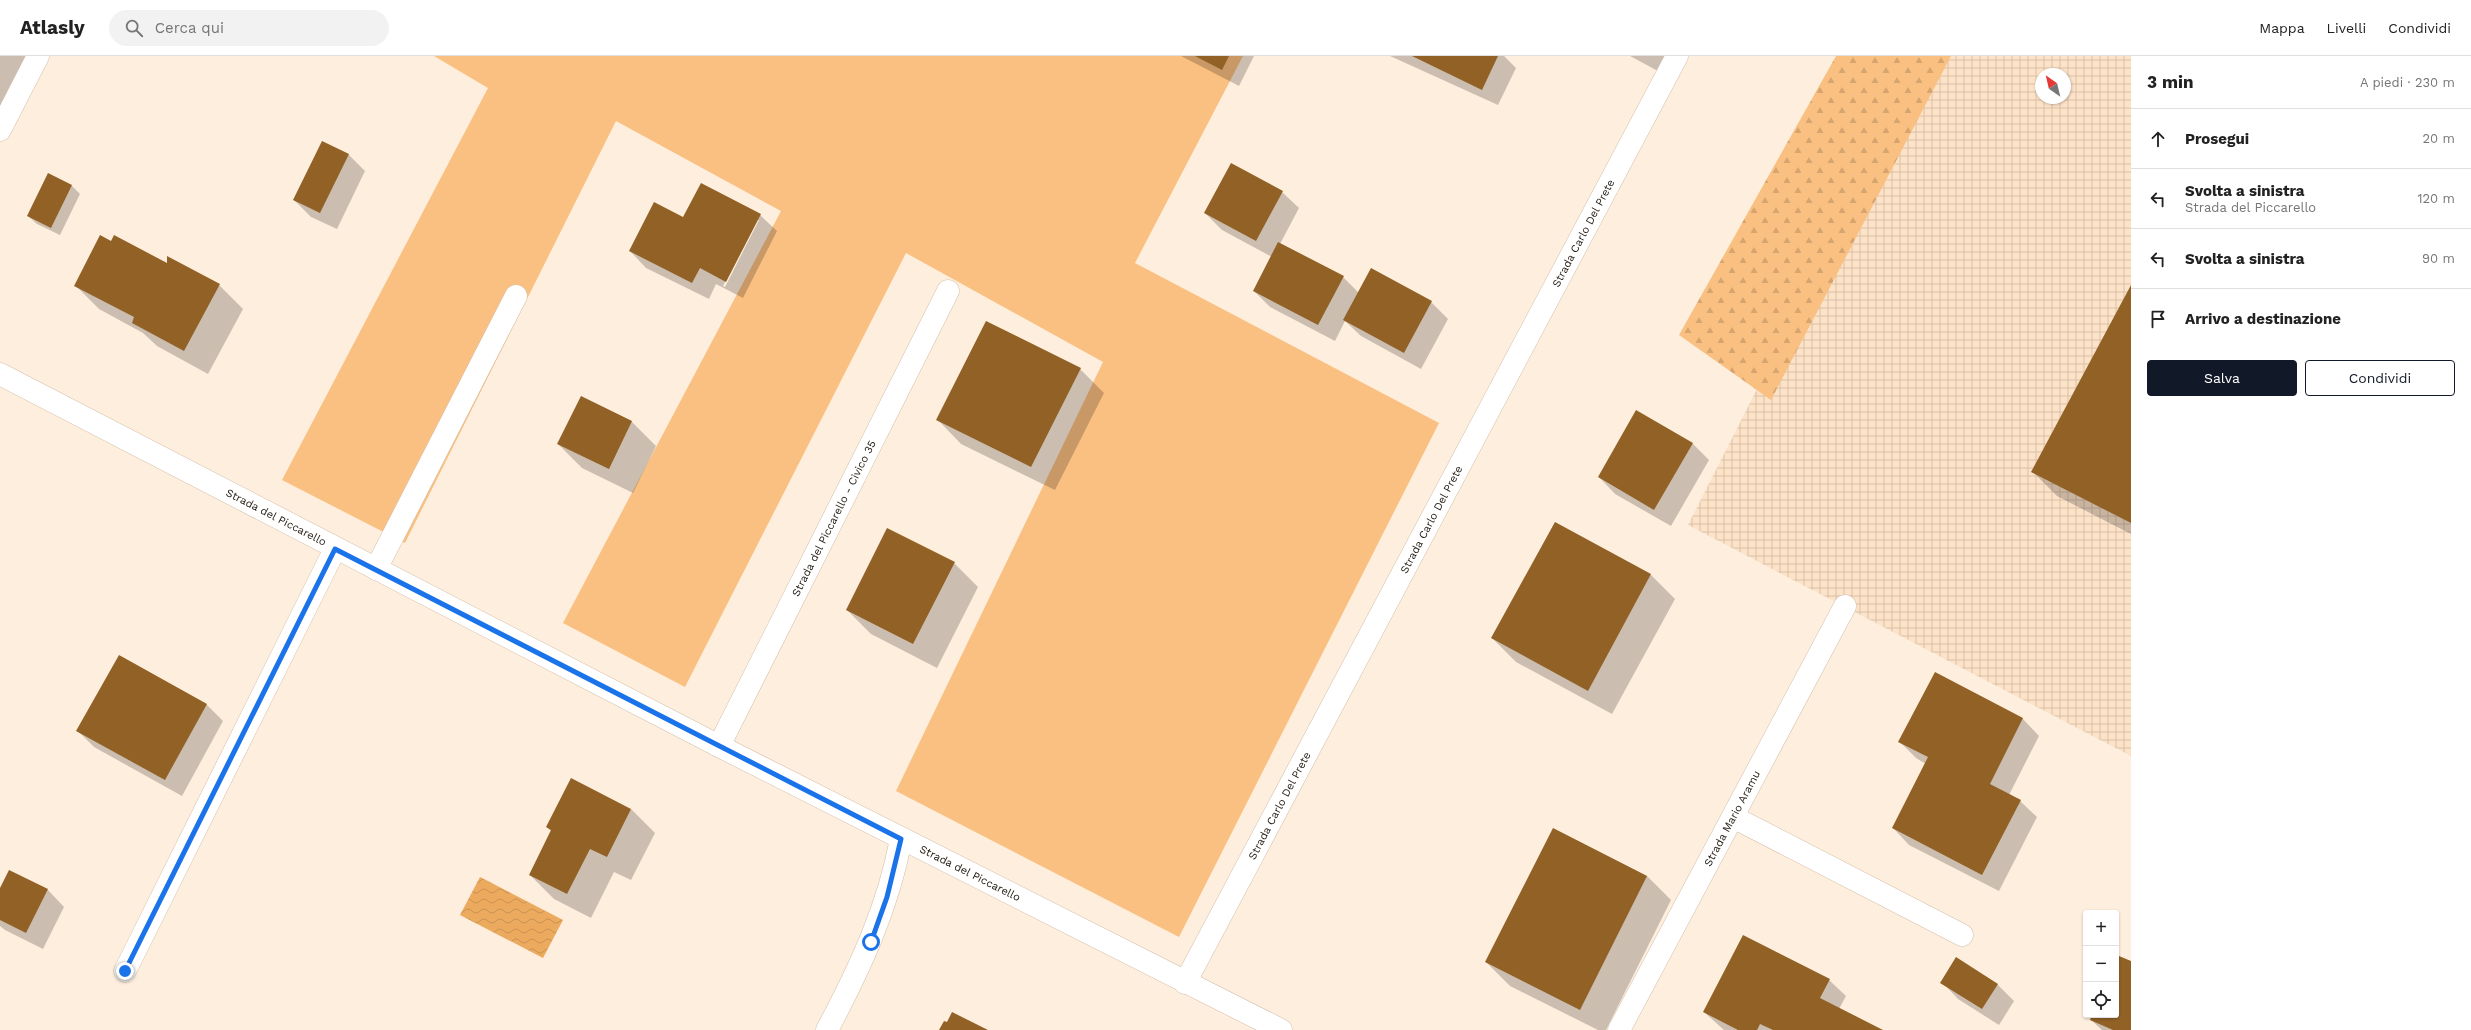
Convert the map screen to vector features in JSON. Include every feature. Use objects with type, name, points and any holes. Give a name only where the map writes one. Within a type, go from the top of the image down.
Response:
[{"type":"street","points":[[0,130],[38,56]]},
{"type":"street","name":"Strada Carlo Del Prete","points":[[1186,983],[1677,56]]},
{"type":"street","name":"Strada del Piccarello - Civico 35","points":[[719,746],[948,291]]},
{"type":"street","points":[[376,569],[516,296]]},
{"type":"street","name":"Strada del Piccarello","points":[[0,374],[335,549],[719,746],[1280,1030]]},
{"type":"street","points":[[125,971],[335,549]]},
{"type":"street","name":"Strada Mario Aramu","points":[[1619,1030],[1845,606]]},
{"type":"street","points":[[1733,817],[1962,935]]},
{"type":"street","points":[[827,1030],[862,964],[879,923],[894,874],[901,839]]},
{"type":"shaded area","points":[[1926,56],[2131,56],[2131,756],[1688,525]]},
{"type":"green space","points":[[434,56],[1243,56],[1135,263],[1439,423],[1179,937],[896,791],[1103,362],[906,253],[685,687],[563,623],[781,211],[616,121],[405,543],[282,480],[488,88]]},
{"type":"green space","points":[[1836,56],[1951,56],[1771,400],[1679,335]]},
{"type":"water","points":[[480,877],[563,920],[543,958],[460,915]]},
{"type":"building","points":[[1195,56],[1229,56],[1222,70]]},
{"type":"building","points":[[1412,56],[1498,56],[1482,90]]},
{"type":"building","points":[[322,141],[349,154],[320,213],[293,200]]},
{"type":"building","points":[[1231,163],[1283,191],[1256,241],[1204,213]]},
{"type":"building","points":[[48,173],[72,185],[51,228],[27,216]]},
{"type":"building","points":[[701,183],[761,214],[726,282],[700,268],[692,283],[629,251],[654,202],[683,217]]},
{"type":"building","points":[[100,235],[111,241],[114,235],[167,263],[167,256],[220,284],[184,351],[132,323],[134,317],[74,286]]},
{"type":"building","points":[[1278,242],[1344,276],[1318,325],[1253,291]]},
{"type":"building","points":[[1371,268],[1432,301],[1404,353],[1343,320]]},
{"type":"building","points":[[2131,285],[2131,523],[2031,472]]},
{"type":"building","points":[[986,321],[1081,368],[1031,467],[936,420]]},
{"type":"building","points":[[581,396],[632,421],[609,469],[557,444]]},
{"type":"building","points":[[1636,410],[1693,443],[1654,510],[1598,477]]},
{"type":"building","points":[[1555,522],[1651,574],[1588,691],[1491,638]]},
{"type":"building","points":[[887,528],[955,562],[913,644],[846,610]]},
{"type":"building","points":[[119,655],[207,704],[165,780],[76,731]]},
{"type":"building","points":[[1935,672],[2023,718],[1990,784],[2021,800],[1982,875],[1892,828],[1928,757],[1898,742]]},
{"type":"building","points":[[571,778],[631,809],[607,857],[590,849],[567,894],[529,875],[551,830],[546,827]]},
{"type":"building","points":[[1553,828],[1647,876],[1580,1010],[1485,962]]},
{"type":"building","points":[[9,870],[48,889],[26,933],[0,920],[0,888]]},
{"type":"building","points":[[1743,935],[1830,979],[1820,998],[1883,1030],[1773,1030],[1760,1024],[1757,1030],[1738,1030],[1703,1012]]},
{"type":"building","points":[[2119,956],[2131,961],[2131,1030],[2113,1030],[2090,1020],[2091,1018],[2119,1018]]},
{"type":"building","points":[[1956,957],[1998,984],[1982,1009],[1940,983]]},
{"type":"building","points":[[952,1012],[988,1030],[939,1030],[944,1021],[947,1022]]},
{"type":"route","points":[[125,971],[335,549],[901,839],[894,874],[879,923],[871,942]]}]
